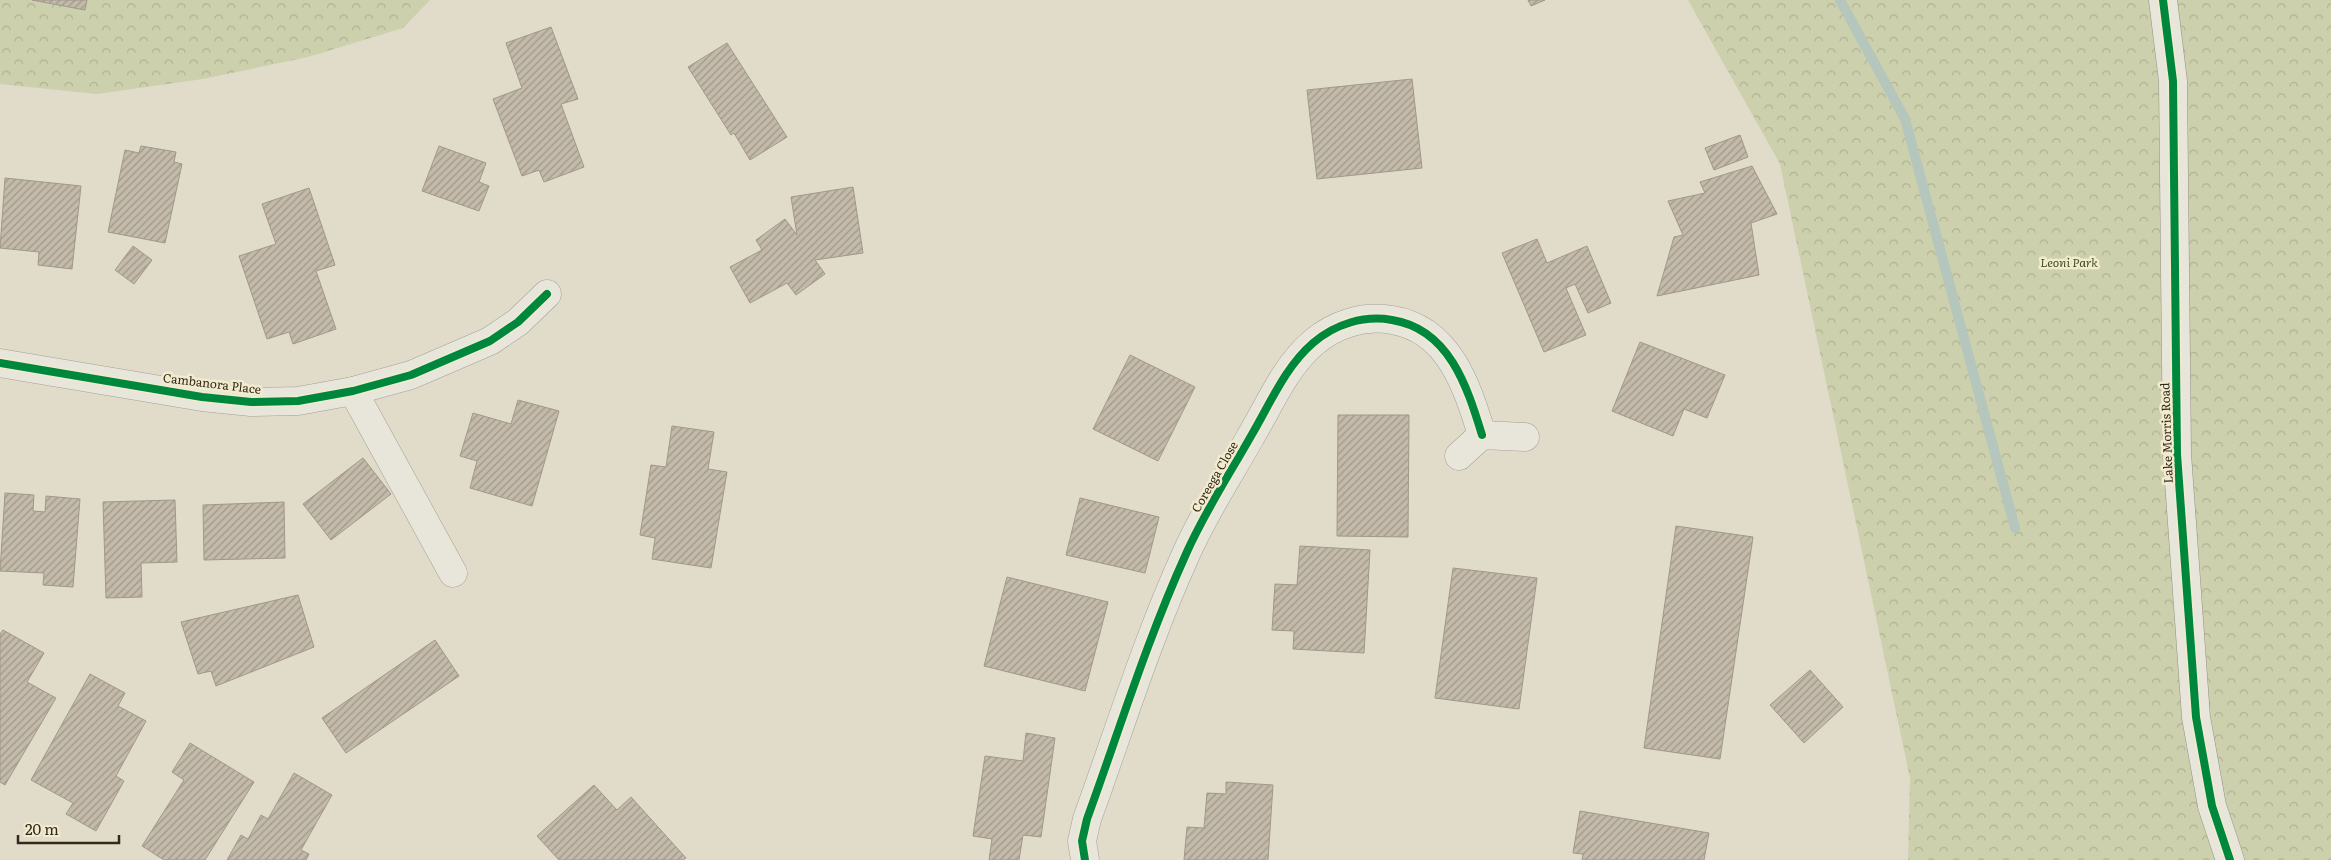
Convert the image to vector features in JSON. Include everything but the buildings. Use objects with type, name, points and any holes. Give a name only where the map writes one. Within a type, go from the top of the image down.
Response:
[{"type":"street","name":"Lake Morris Road","points":[[2164,0],[2173,81],[2177,454],[2196,717],[2212,806],[2230,860]]},
{"type":"street","name":"Cambanora Place","points":[[0,363],[202,397],[251,402],[298,401],[353,391],[411,375],[490,342],[518,322],[547,294]]},
{"type":"street","name":"Coreega Close","points":[[1085,860],[1082,841],[1087,819],[1170,591],[1208,511],[1293,364],[1314,342],[1336,328],[1358,320],[1382,318],[1406,322],[1428,334],[1446,351],[1462,375],[1482,434]]},
{"type":"street","points":[[353,391],[453,573]]},
{"type":"street","points":[[1459,456],[1482,434],[1525,437]]},
{"type":"green space","points":[[0,0],[430,0],[403,28],[308,57],[203,79],[97,94],[0,84]]},
{"type":"green space","name":"Leoni Park","points":[[1688,0],[2331,0],[2331,860],[1908,860],[1910,778],[1780,164]]},
{"type":"waterway","points":[[1840,0],[1905,119],[2015,528]]},
{"type":"cycle path","points":[[2163,0],[2173,81],[2177,454],[2196,717],[2212,806],[2230,860]]},
{"type":"cycle path","points":[[0,363],[202,397],[251,402],[298,401],[353,391],[411,375],[490,341],[518,322],[547,294]]},
{"type":"cycle path","points":[[1085,860],[1082,841],[1087,819],[1146,652],[1172,586],[1209,509],[1279,386],[1303,353],[1322,336],[1350,322],[1381,319],[1412,326],[1428,335],[1442,347],[1453,362],[1470,398],[1482,435]]}]
